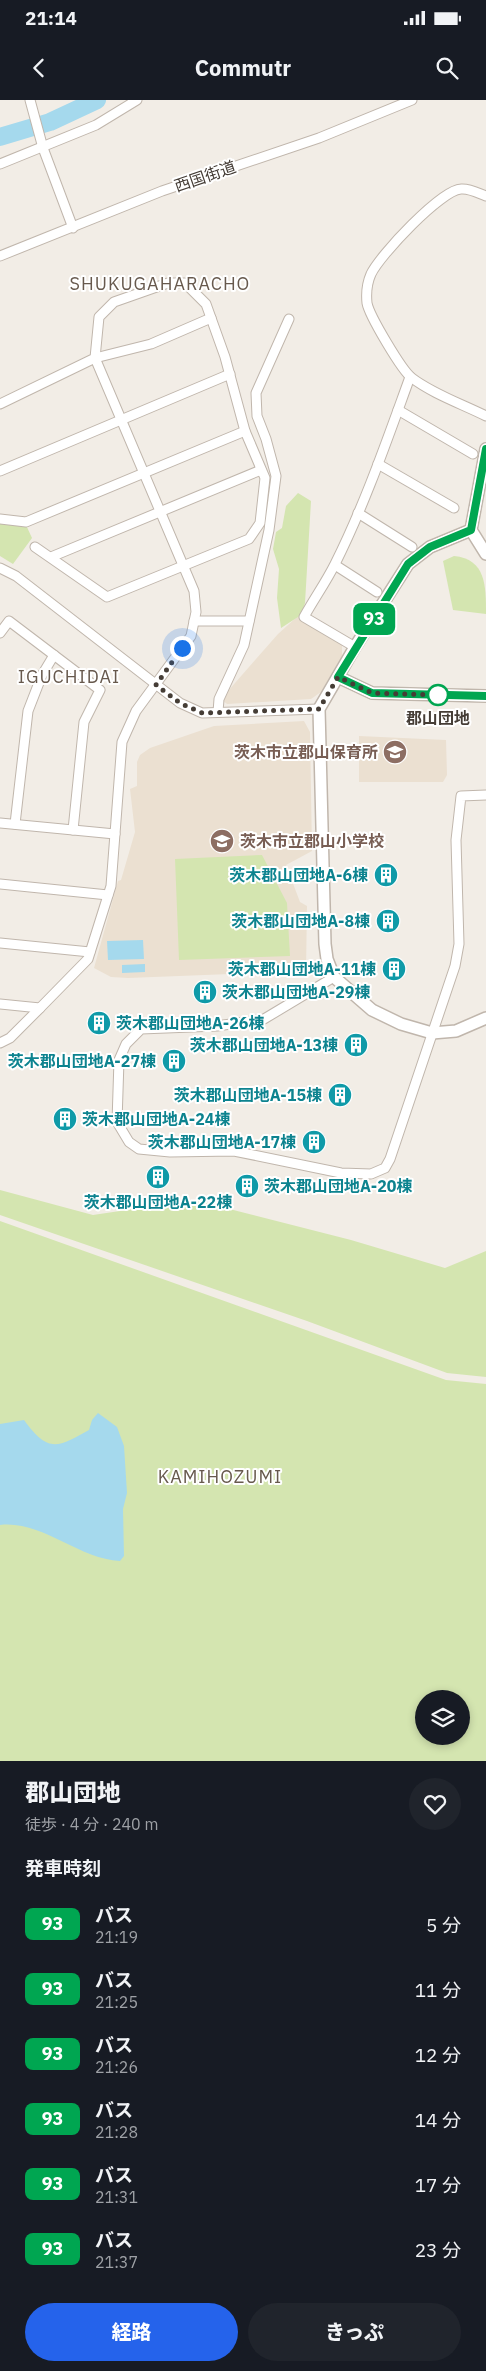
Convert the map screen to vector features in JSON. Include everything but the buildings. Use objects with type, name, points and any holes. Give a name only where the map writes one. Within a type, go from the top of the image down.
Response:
[{"type":"street","points":[[30,100],[43,148],[73,228]]},
{"type":"street","points":[[0,164],[96,125],[137,100]]},
{"type":"street","name":"西国街道","points":[[0,256],[162,191],[319,138],[412,100]]},
{"type":"street","points":[[486,196],[460,189],[449,192],[428,209],[382,257],[372,273],[367,288],[367,305],[381,333],[410,377],[486,416]]},
{"type":"street","points":[[0,1043],[10,1038],[88,959],[111,886],[122,742],[136,711],[191,636],[196,612],[194,591],[184,566],[121,419],[96,358],[99,318],[114,302],[168,283],[185,283],[206,304],[230,374],[245,431],[265,478],[260,523],[249,539],[184,566],[107,596],[35,546]]},
{"type":"street","points":[[0,404],[96,358],[151,344],[211,318]]},
{"type":"street","points":[[218,712],[219,699],[244,645],[269,530],[276,476],[266,439],[257,416],[256,393],[289,319]]},
{"type":"street","points":[[0,471],[230,374]]},
{"type":"street","points":[[355,647],[304,617],[335,565],[358,514],[410,377]]},
{"type":"street","points":[[398,410],[473,454]]},
{"type":"street","points":[[0,519],[26,522],[245,431]]},
{"type":"street","points":[[486,450],[471,530],[486,554]]},
{"type":"street","points":[[378,464],[454,508]]},
{"type":"street","points":[[51,557],[261,470]]},
{"type":"street","points":[[358,514],[412,548]]},
{"type":"street","points":[[471,530],[430,547],[408,564],[355,647],[319,709],[325,944],[327,959],[334,977],[372,1010],[401,1024],[432,1033],[456,1031],[486,1018]]},
{"type":"street","points":[[335,565],[377,592]]},
{"type":"street","points":[[0,568],[16,576],[180,703],[202,713],[319,709]]},
{"type":"street","points":[[0,633],[9,621],[100,690],[84,722],[73,830]]},
{"type":"street","points":[[194,621],[249,621]]},
{"type":"street","points":[[15,824],[28,711],[42,675],[54,655]]},
{"type":"street","points":[[338,677],[372,693],[486,696]]},
{"type":"street","points":[[334,977],[264,1019],[217,1026],[141,1030],[126,1044],[119,1060],[117,1122],[129,1142],[139,1149],[170,1152],[234,1151],[341,1173],[371,1174],[384,1168],[390,1159],[455,966],[458,944],[456,840],[461,796],[486,795]]},
{"type":"street","points":[[0,823],[114,834]]},
{"type":"street","points":[[0,884],[108,894]]},
{"type":"street","points":[[0,942],[90,952]]},
{"type":"street","points":[[0,1004],[40,1008]]},
{"type":"shaded area","points":[[298,616],[342,641],[342,656],[321,692],[311,699],[227,704],[221,699],[278,634]]},
{"type":"shaded area","name":"茨木市立郡山小学校","points":[[304,721],[310,732],[312,851],[286,865],[300,902],[307,906],[306,971],[128,978],[111,977],[94,968],[118,881],[121,880],[135,832],[130,789],[137,786],[137,762],[140,755],[150,748],[214,726]]},
{"type":"shaded area","points":[[359,736],[446,740],[447,775],[443,782],[359,782]]},
{"type":"green space","points":[[298,493],[311,501],[305,603],[301,615],[281,628],[277,598],[279,569],[273,549],[276,532],[282,528],[286,506]]},
{"type":"green space","points":[[0,523],[26,525],[32,538],[13,564],[0,556]]},
{"type":"green space","points":[[454,556],[465,558],[478,568],[486,594],[486,614],[453,610],[443,561]]},
{"type":"green space","points":[[262,855],[287,903],[290,956],[179,960],[175,859]]},
{"type":"green space","points":[[0,1190],[93,1215],[194,1200],[351,1240],[445,1268],[486,1251],[486,1377],[447,1373],[307,1321],[0,1215]]},
{"type":"green space","points":[[0,1221],[446,1380],[486,1384],[486,1761],[0,1761]]},
{"type":"water","points":[[143,940],[144,959],[108,960],[107,941]]},
{"type":"water","points":[[145,964],[145,972],[122,973],[122,965]]},
{"type":"water","points":[[98,1413],[117,1427],[124,1446],[127,1493],[123,1509],[124,1556],[120,1561],[89,1554],[31,1528],[0,1525],[0,1424],[24,1420],[40,1438],[54,1444],[69,1441],[89,1430],[92,1420]]},
{"type":"waterway","points":[[0,137],[50,122],[97,100]]},
{"type":"bus line","name":"93","points":[[486,449],[471,530],[430,547],[408,564],[338,677],[372,693],[486,696]]},
{"type":"place","name":"郡山団地","points":[[438,695]]},
{"type":"place","name":"茨木市立郡山保育所","points":[[395,752]]},
{"type":"place","name":"茨木市立郡山小学校","points":[[222,841]]},
{"type":"place","name":"茨木郡山団地A-6棟","points":[[386,875]]},
{"type":"place","name":"茨木郡山団地A-8棟","points":[[388,921]]},
{"type":"place","name":"茨木郡山団地A-11棟","points":[[394,969]]},
{"type":"place","name":"茨木郡山団地A-29棟","points":[[205,992]]},
{"type":"place","name":"茨木郡山団地A-26棟","points":[[99,1023]]},
{"type":"place","name":"茨木郡山団地A-13棟","points":[[356,1045]]},
{"type":"place","name":"茨木郡山団地A-27棟","points":[[174,1061]]},
{"type":"place","name":"茨木郡山団地A-15棟","points":[[340,1095]]},
{"type":"place","name":"茨木郡山団地A-24棟","points":[[65,1119]]},
{"type":"place","name":"茨木郡山団地A-17棟","points":[[314,1142]]},
{"type":"place","name":"茨木郡山団地A-22棟","points":[[158,1177]]},
{"type":"place","name":"茨木郡山団地A-20棟","points":[[247,1186]]},
{"type":"district","name":"SHUKUGAHARACHO","points":[[160,283]]},
{"type":"district","name":"IGUCHIDAI","points":[[69,676]]},
{"type":"district","name":"KAMIHOZUMI","points":[[220,1476]]},
{"type":"route","points":[[182,648],[156,685],[180,703],[202,713],[319,709],[338,677],[372,693],[438,695]]}]
